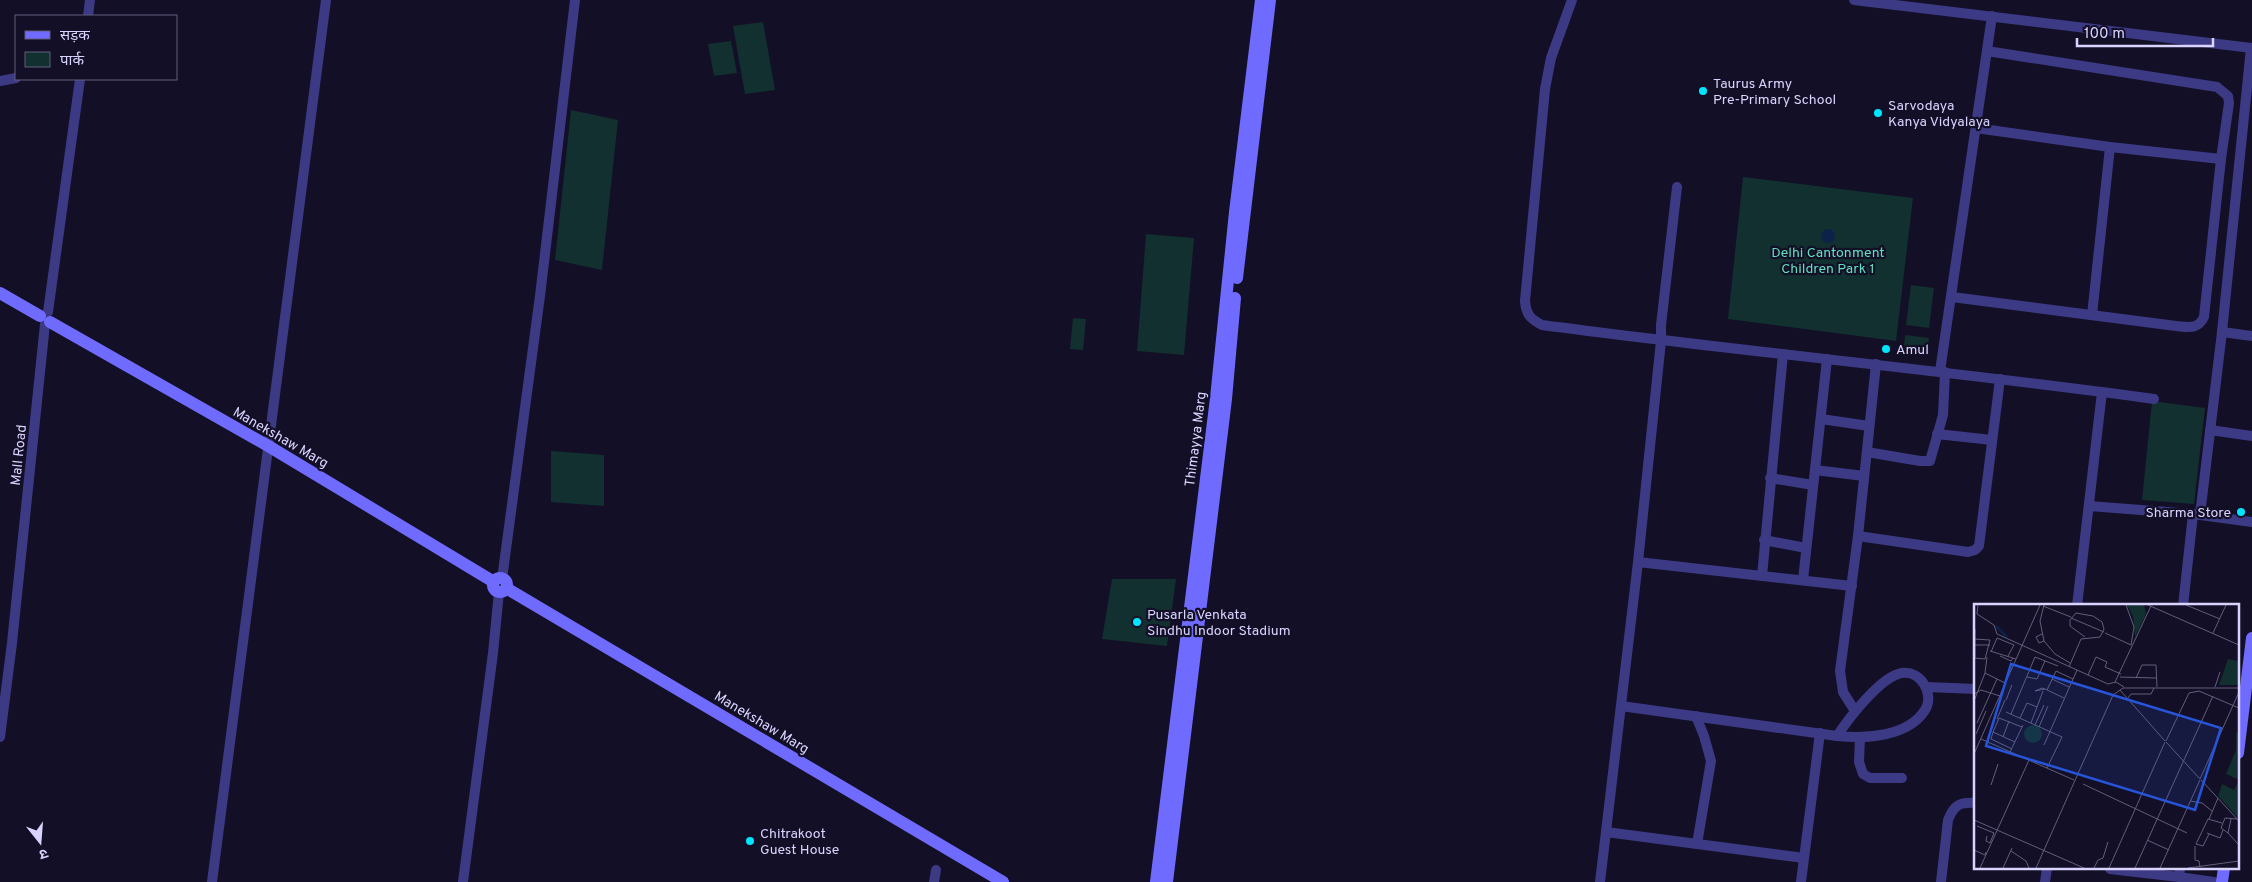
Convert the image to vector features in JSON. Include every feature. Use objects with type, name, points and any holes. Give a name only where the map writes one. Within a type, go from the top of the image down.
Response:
[{"type":"street","points":[[88,15],[90,0]]},
{"type":"street","points":[[212,882],[270,447],[326,0]]},
{"type":"street","points":[[463,882],[492,662],[500,585],[540,296],[575,0]]},
{"type":"street","name":"Thimayya Marg","points":[[1167,882],[1221,399],[1235,212],[1261,0]]},
{"type":"street","name":"Thimayya Marg","points":[[1156,882],[1236,286],[1270,0]]},
{"type":"street","points":[[1572,0],[1552,58],[1545,89],[1532,208],[1525,302],[1526,312],[1532,320],[1542,325],[1661,341],[1943,371],[2154,399]]},
{"type":"street","points":[[1854,0],[2252,48],[2210,430],[2183,604]]},
{"type":"street","points":[[1867,452],[1928,462],[1932,458],[1944,404],[1943,371],[1952,297],[1992,16]]},
{"type":"street","points":[[1952,297],[2195,327],[2201,324],[2206,310],[2221,159],[2229,103],[2228,96],[2218,87],[1987,51]]},
{"type":"street","points":[[0,81],[15,78]]},
{"type":"street","name":"Mall Road","points":[[0,737],[12,643],[46,319],[80,80]]},
{"type":"street","points":[[1976,128],[2110,147],[2221,159]]},
{"type":"street","points":[[2092,315],[2110,147]]},
{"type":"street","points":[[1600,882],[1638,562],[1661,341],[1661,325],[1677,186]]},
{"type":"street","name":"Manekshaw Marg","points":[[0,293],[270,447],[1003,882]]},
{"type":"street","points":[[2222,332],[2252,336]]},
{"type":"street","points":[[1762,576],[1783,354]]},
{"type":"street","points":[[1803,580],[1828,359]]},
{"type":"street","points":[[1855,711],[1843,692],[1840,670],[1858,536],[1876,364]]},
{"type":"street","points":[[1858,536],[1968,552],[1975,550],[1979,546],[2000,379]]},
{"type":"street","points":[[2077,604],[2102,392]]},
{"type":"street","points":[[1821,418],[1869,426]]},
{"type":"street","points":[[2210,430],[2252,436]]},
{"type":"street","points":[[1937,434],[1992,440]]},
{"type":"street","points":[[1815,470],[1864,476]]},
{"type":"street","points":[[1770,478],[1813,485]]},
{"type":"street","points":[[2089,506],[2196,514],[2252,522]]},
{"type":"street","points":[[1764,540],[1806,548]]},
{"type":"street","points":[[1638,562],[1852,586]]},
{"type":"street","points":[[2240,741],[2250,681],[2252,638]]},
{"type":"street","points":[[1621,706],[1837,736],[1860,737],[1887,733],[1902,728],[1913,721],[1925,711],[1929,701],[1927,687],[1917,677],[1902,673],[1883,683],[1855,711],[1837,736]]},
{"type":"street","points":[[1927,687],[1974,689]]},
{"type":"street","points":[[1696,716],[1704,736],[1710,762],[1697,844]]},
{"type":"street","points":[[1801,882],[1820,733]]},
{"type":"street","points":[[1860,737],[1859,762],[1863,774],[1870,778],[1902,778]]},
{"type":"street","points":[[1941,882],[1948,820],[1955,806],[1962,802],[1974,803]]},
{"type":"street","points":[[1606,832],[1804,858]]},
{"type":"street","points":[[934,882],[936,870]]},
{"type":"street","points":[[2138,870],[2179,873],[2214,882]]},
{"type":"green space","points":[[763,22],[775,90],[745,94],[733,26]]},
{"type":"green space","points":[[731,41],[737,73],[714,76],[708,44]]},
{"type":"green space","points":[[571,110],[618,120],[602,270],[555,260]]},
{"type":"green space","name":"Delhi Cantonment Children Park 1","points":[[1743,177],[1913,198],[1896,341],[1728,319]]},
{"type":"green space","points":[[1146,234],[1194,238],[1184,355],[1137,351]]},
{"type":"green space","points":[[1911,285],[1934,288],[1929,328],[1906,325]]},
{"type":"green space","points":[[1073,318],[1086,319],[1083,350],[1070,349]]},
{"type":"green space","points":[[1905,335],[1929,338],[1927,350],[1904,347]]},
{"type":"green space","points":[[2152,401],[2205,408],[2194,504],[2142,500]]},
{"type":"green space","points":[[551,451],[604,455],[604,506],[551,502]]},
{"type":"green space","name":"Pusarla Venkata Sindhu Indoor Stadium","points":[[1112,579],[1176,579],[1167,646],[1102,639]]},
{"type":"water","points":[[1825,229],[1831,229],[1835,236],[1831,243],[1825,243],[1821,239],[1821,233]]},
{"type":"place","name":"Taurus Army Pre-Primary School","points":[[1703,91]]},
{"type":"place","name":"Sarvodaya Kanya Vidyalaya","points":[[1878,113]]},
{"type":"place","name":"Amul","points":[[1886,349]]},
{"type":"place","name":"Sharma Store","points":[[2241,512]]},
{"type":"place","name":"Pusarla Venkata Sindhu Indoor Stadium","points":[[1137,622]]},
{"type":"place","name":"Chitrakoot Guest House","points":[[750,841]]}]
